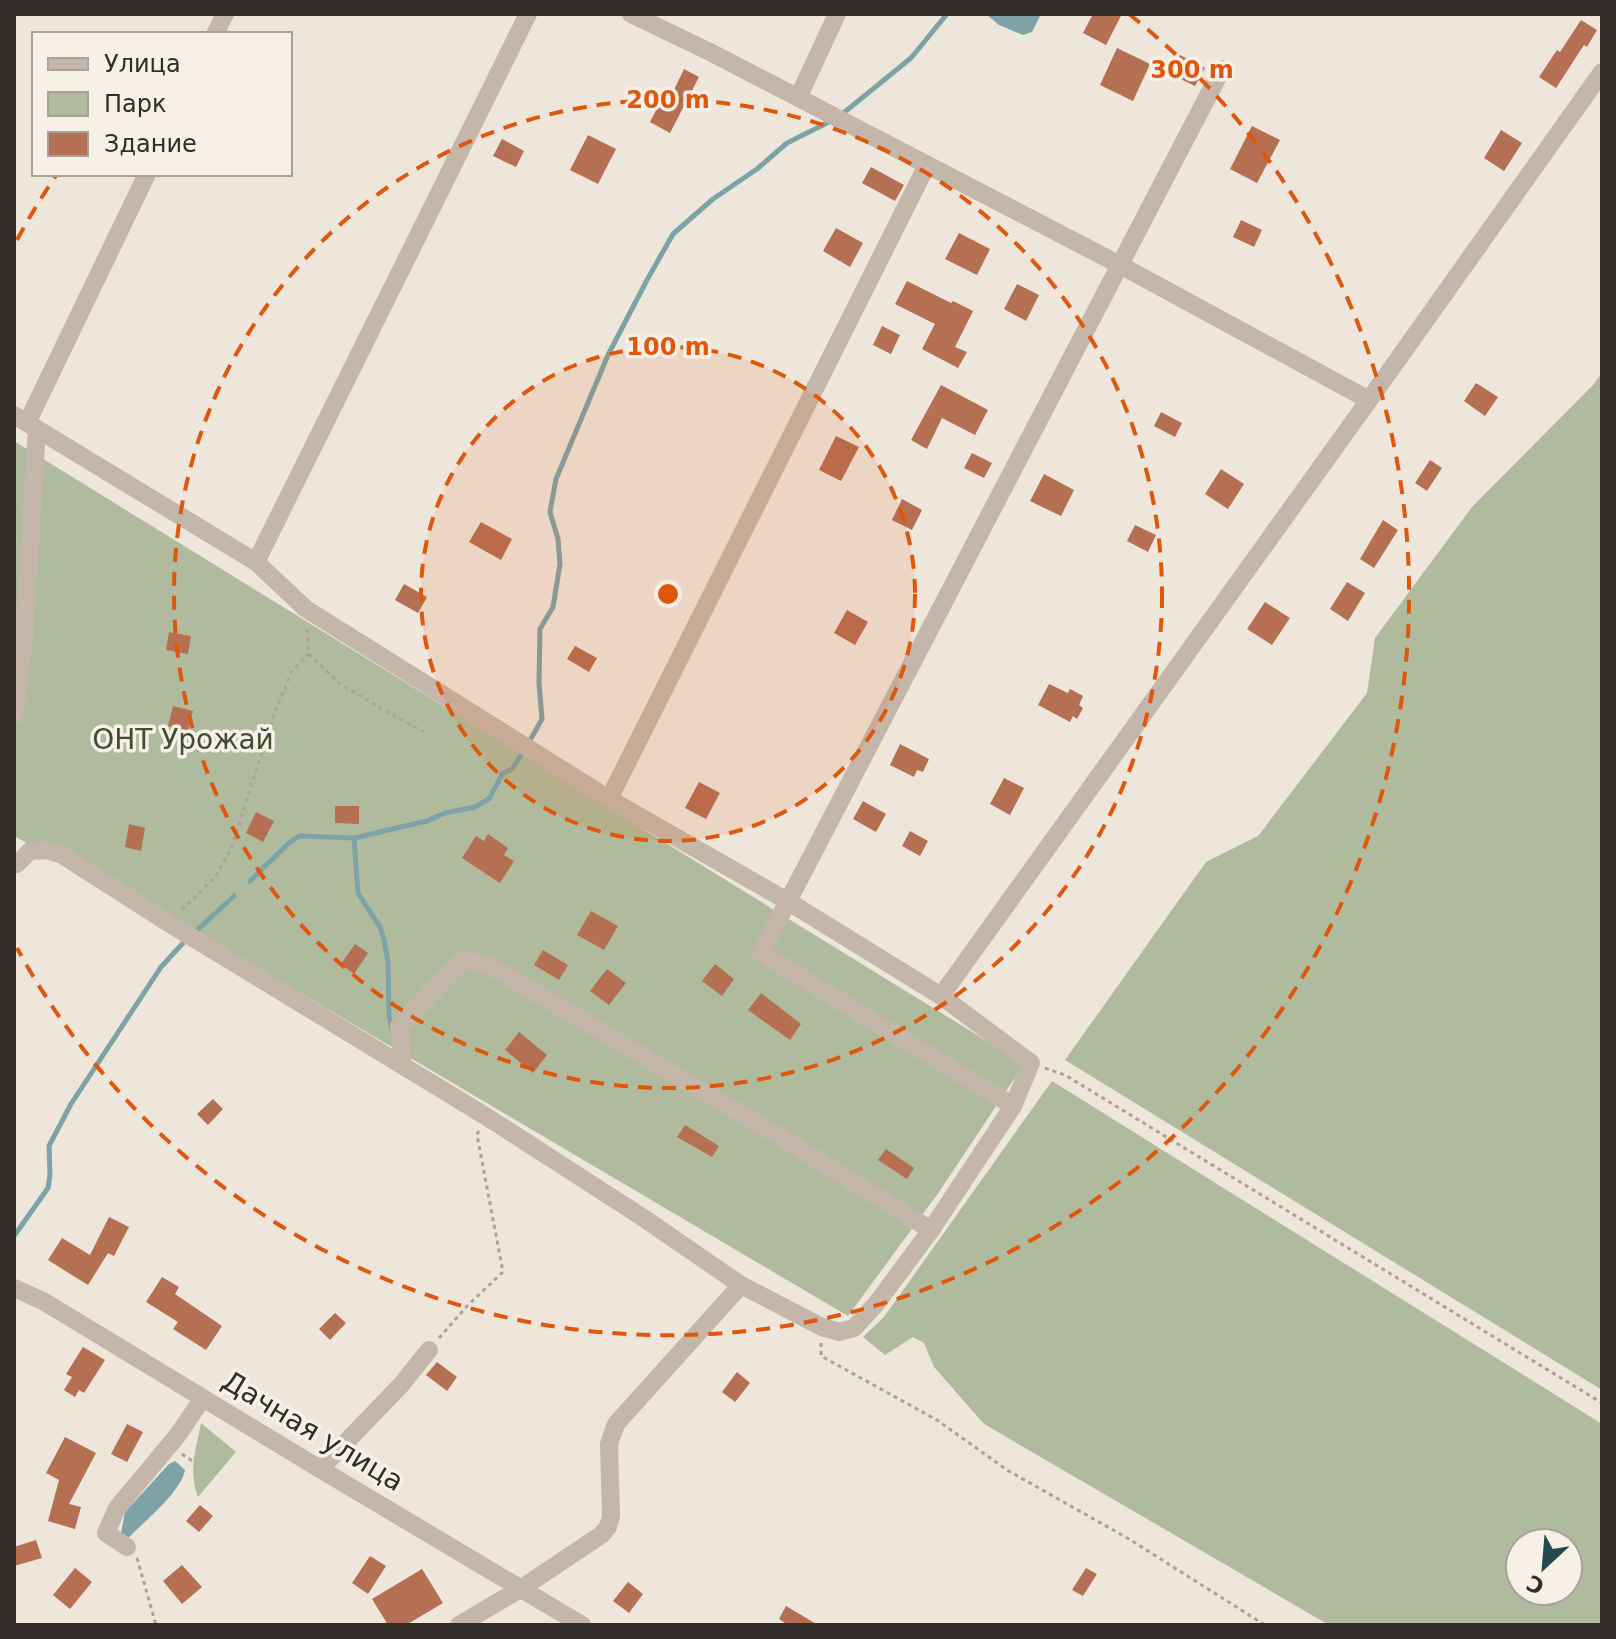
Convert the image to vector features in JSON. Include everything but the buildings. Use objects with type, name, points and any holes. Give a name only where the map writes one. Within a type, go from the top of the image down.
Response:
[{"type":"street","points":[[216,32],[225,14]]},
{"type":"street","points":[[256,562],[528,14]]},
{"type":"street","points":[[631,14],[1120,265],[1369,400]]},
{"type":"street","points":[[798,98],[837,14]]},
{"type":"street","points":[[1013,1106],[761,953],[1222,69]]},
{"type":"street","points":[[941,996],[1602,72]]},
{"type":"street","points":[[609,799],[927,165]]},
{"type":"street","points":[[14,715],[24,637],[26,422],[146,176]]},
{"type":"street","points":[[14,862],[17,864],[30,851],[46,850],[62,855],[487,1117],[741,1285],[822,1327],[839,1332],[854,1328],[876,1304],[931,1230],[1013,1106],[1031,1063],[941,996],[789,902],[609,799],[306,609],[256,562],[26,422]]},
{"type":"street","points":[[403,1065],[399,1026],[462,961],[485,963],[782,1138],[931,1230]]},
{"type":"street","points":[[459,1625],[522,1588],[601,1535],[608,1527],[611,1516],[609,1444],[616,1424],[741,1285]]},
{"type":"street","name":"Дачная улица","points":[[14,1288],[43,1301],[582,1625]]},
{"type":"street","points":[[320,1469],[401,1385],[429,1350]]},
{"type":"street","points":[[127,1547],[106,1533],[117,1508],[177,1436],[203,1398]]},
{"type":"path","points":[[306,609],[309,654],[339,683],[426,733]]},
{"type":"path","points":[[167,922],[216,876],[231,849],[276,709],[292,671],[309,654]]},
{"type":"path","points":[[1031,1063],[1065,1075],[1602,1403]]},
{"type":"path","points":[[429,1350],[467,1306],[503,1272],[477,1135],[487,1117]]},
{"type":"path","points":[[822,1327],[821,1356],[937,1420],[1007,1470],[1129,1539],[1265,1625]]},
{"type":"path","points":[[127,1547],[136,1553],[156,1625]]},
{"type":"green space","points":[[1602,372],[1602,1390],[1065,1060],[1206,862],[1258,836],[1367,693],[1375,638],[1472,507],[1594,384]]},
{"type":"green space","name":"ОНТ Урожай","points":[[14,441],[1024,1064],[939,1192],[848,1316],[263,971],[14,836]]},
{"type":"green space","points":[[1052,1081],[1602,1424],[1602,1625],[1329,1625],[984,1424],[934,1367],[924,1343],[913,1337],[885,1355],[863,1337],[884,1317]]},
{"type":"green space","points":[[201,1423],[236,1452],[198,1497],[193,1469]]},
{"type":"water","points":[[986,14],[1041,14],[1032,32],[1023,35],[999,25]]},
{"type":"water","points":[[175,1461],[185,1470],[177,1488],[128,1538],[121,1533],[125,1512]]},
{"type":"waterway","points":[[841,115],[911,58],[947,14]]},
{"type":"waterway","points":[[529,742],[542,719],[540,629],[553,607],[560,564],[558,539],[550,512],[556,479],[608,355],[673,234],[787,143],[833,120]]},
{"type":"waterway","points":[[250,881],[299,836],[354,838],[475,807],[489,799],[502,774],[512,769],[525,749]]},
{"type":"waterway","points":[[354,838],[358,893],[380,927],[384,939],[392,1029]]},
{"type":"waterway","points":[[195,932],[234,896]]},
{"type":"waterway","points":[[14,1236],[48,1188],[49,1146],[71,1104],[161,967],[184,942]]}]
